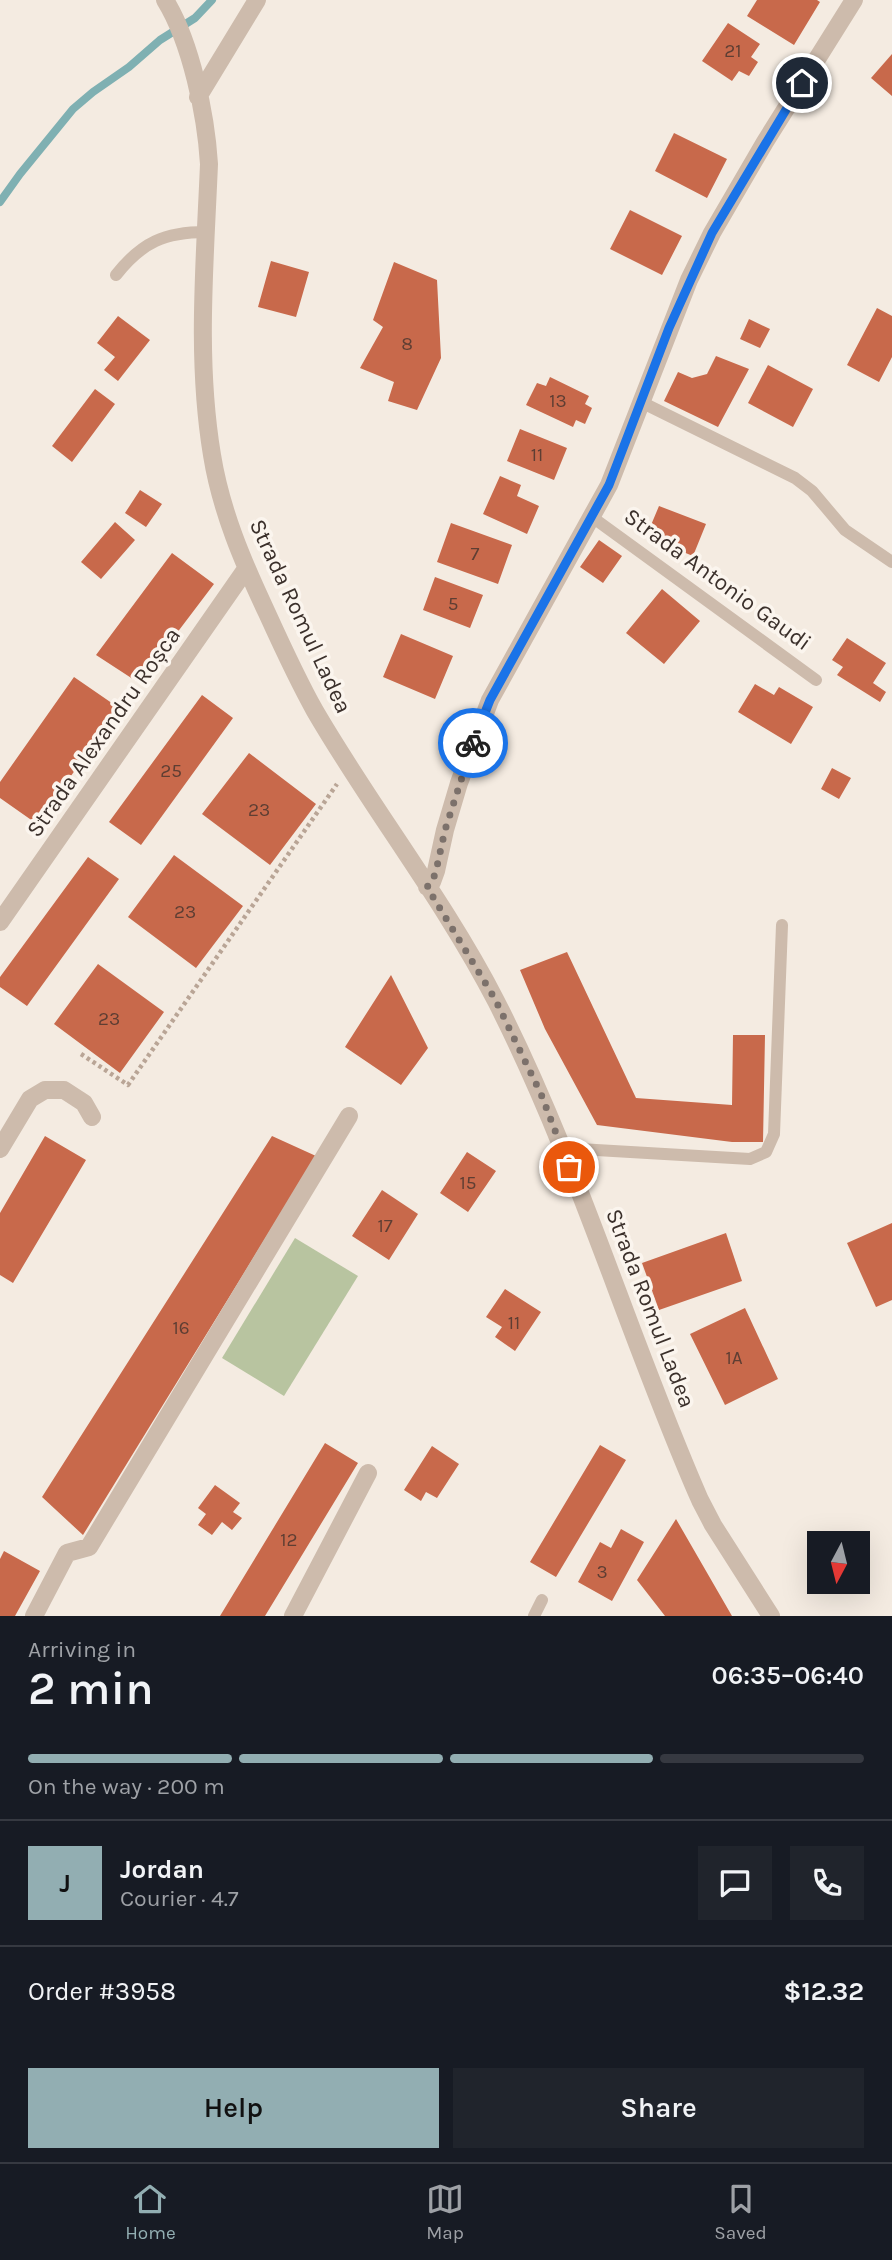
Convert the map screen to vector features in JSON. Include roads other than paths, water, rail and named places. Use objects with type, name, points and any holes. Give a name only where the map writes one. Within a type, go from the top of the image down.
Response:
[{"type":"street","points":[[198,97],[257,0]]},
{"type":"street","name":"Strada Antonio Gaudi","points":[[427,887],[436,871],[455,795],[490,700],[592,517],[619,462],[669,328],[712,233],[854,0]]},
{"type":"street","name":"Strada Romul Ladea","points":[[168,5],[181,32],[208,142],[202,363],[207,420],[222,500],[246,569],[315,710],[495,999],[541,1094],[696,1491],[713,1525],[771,1616]]},
{"type":"street","name":"Strada Alexandru Roșca","points":[[0,922],[246,569]]},
{"type":"street","points":[[0,1149],[30,1099],[45,1090],[64,1090],[84,1103],[92,1117]]},
{"type":"street","points":[[34,1616],[67,1553],[89,1547],[349,1115]]},
{"type":"street","points":[[293,1616],[368,1473]]},
{"type":"lane","points":[[116,275],[129,258],[152,242],[180,232],[206,232]]},
{"type":"lane","points":[[641,402],[795,478],[813,491],[845,530],[892,562]]},
{"type":"lane","name":"Strada Antonio Gaudi","points":[[592,517],[816,680]]},
{"type":"lane","points":[[562,1147],[750,1159],[766,1152],[774,1134],[782,925]]},
{"type":"lane","points":[[534,1616],[542,1600]]},
{"type":"waterway","points":[[0,202],[73,109],[160,40],[195,18],[212,0]]}]
